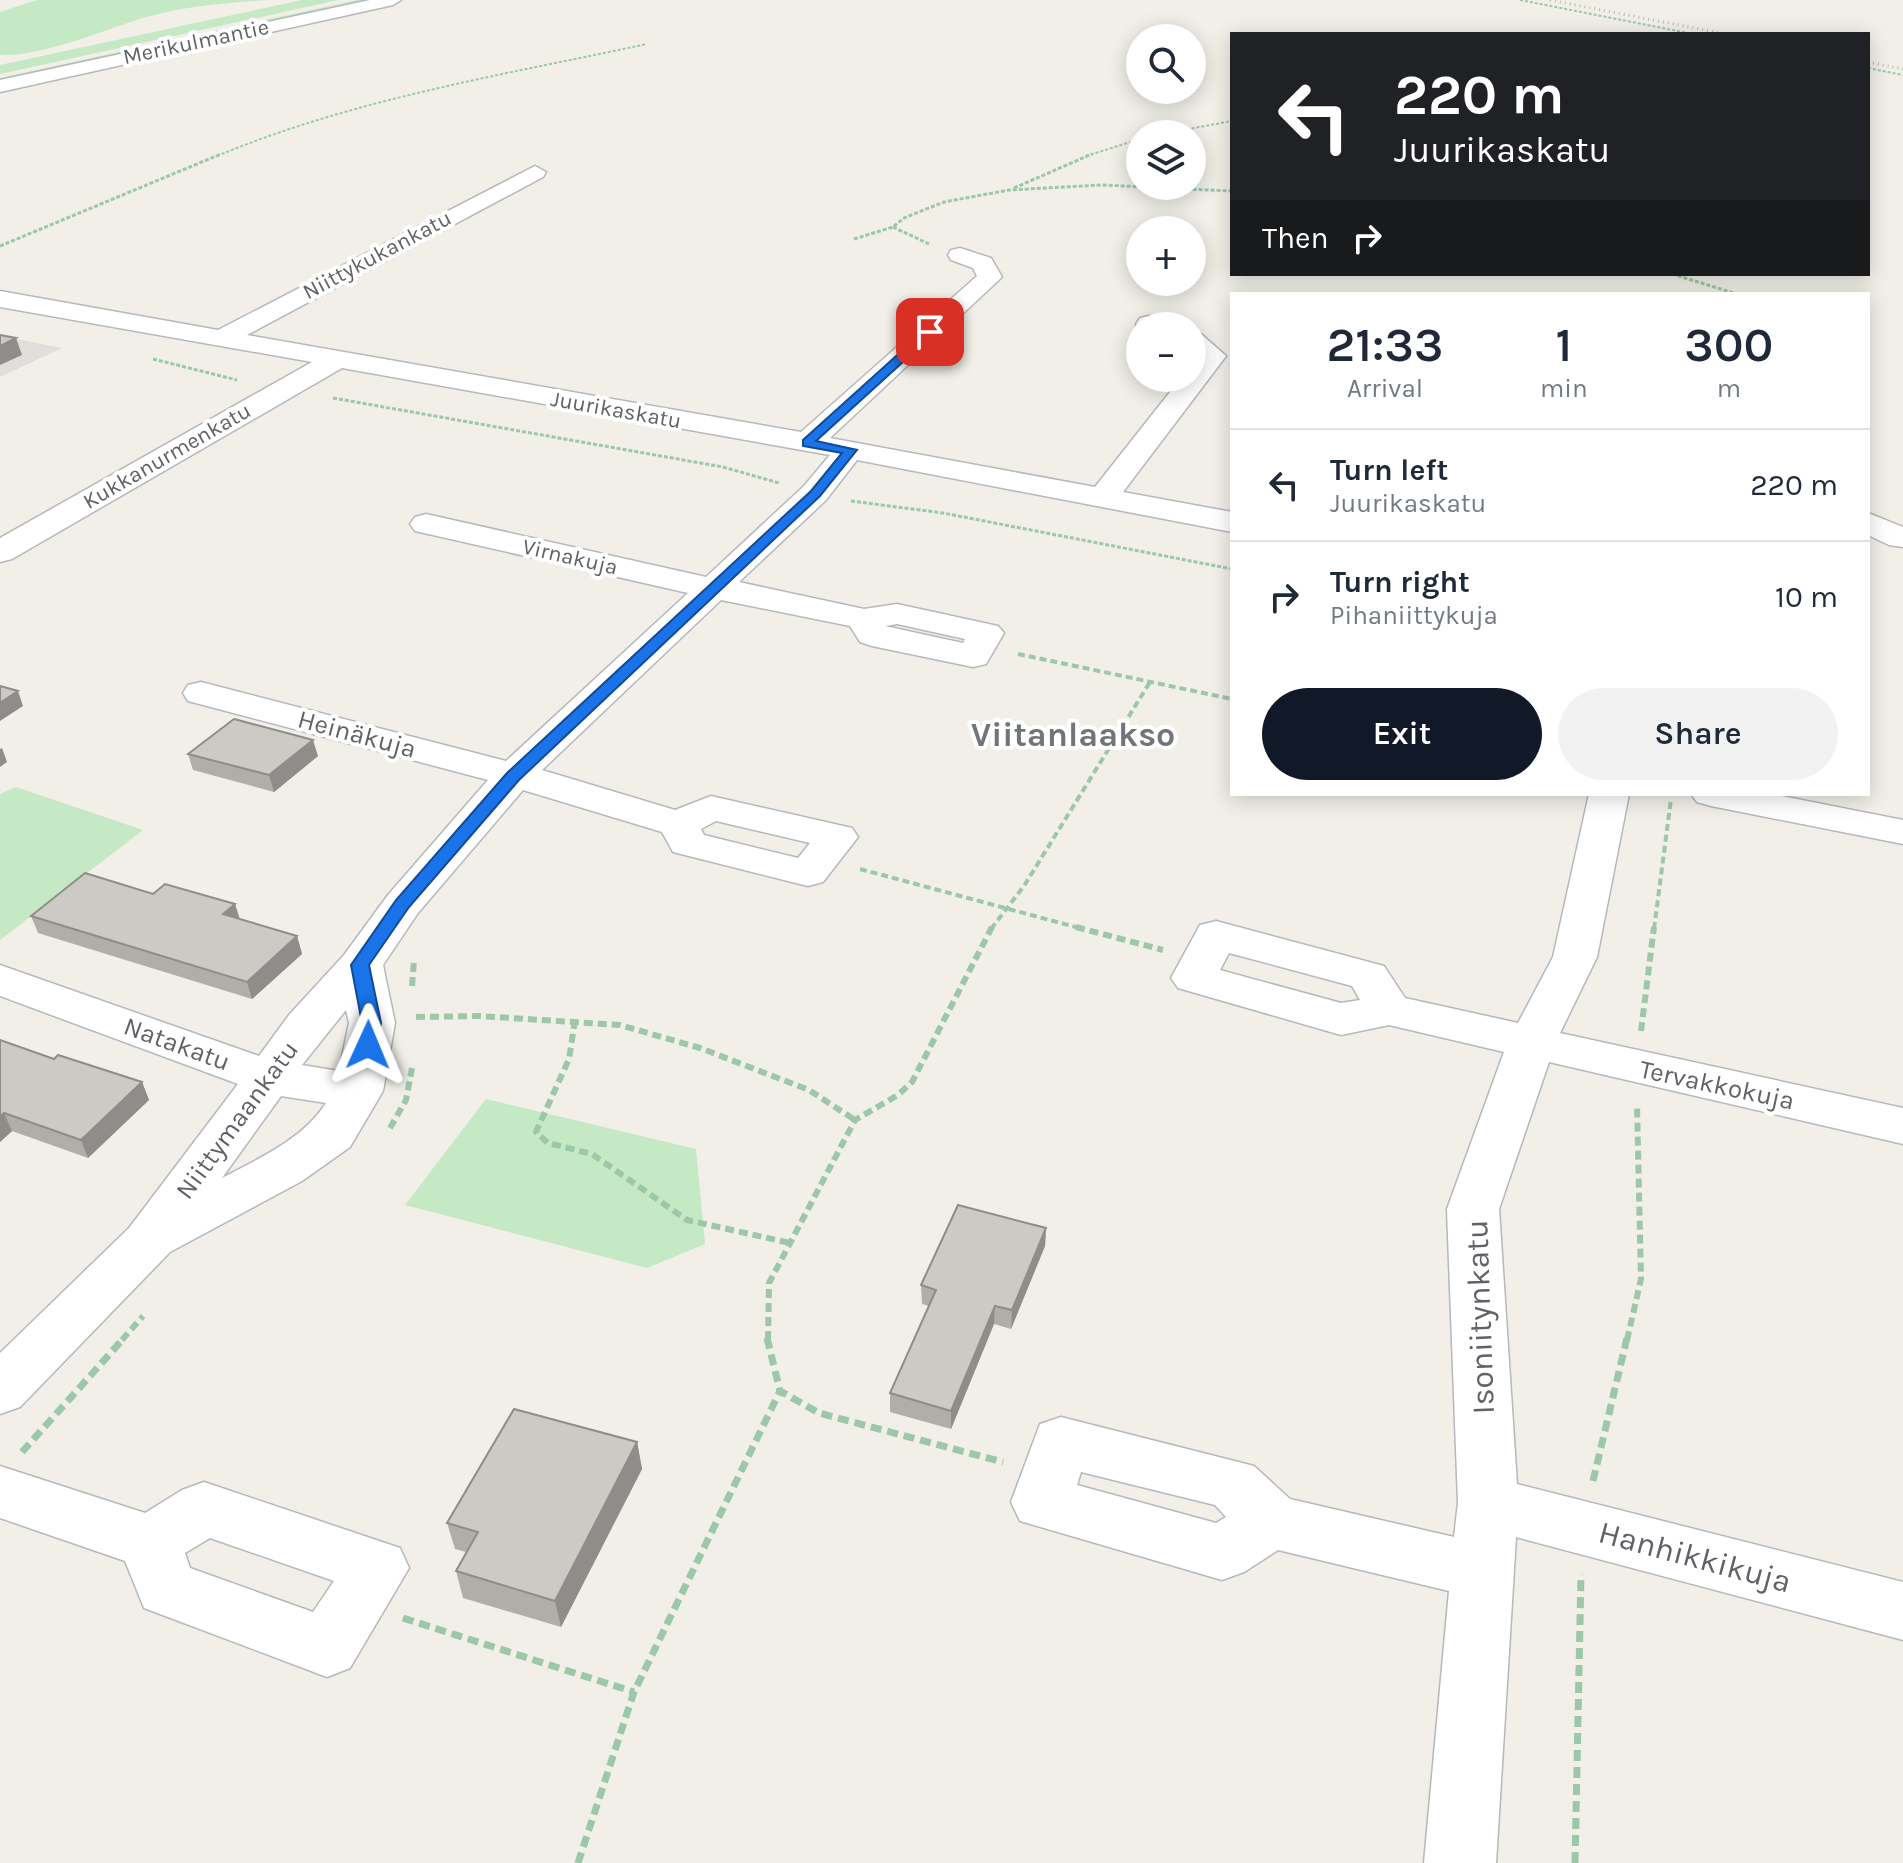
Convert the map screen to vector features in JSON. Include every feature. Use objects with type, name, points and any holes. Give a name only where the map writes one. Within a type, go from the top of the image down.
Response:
[{"type":"street","name":"Merikulmantie","points":[[0,86],[393,0]]},
{"type":"street","name":"Niittykukankatu","points":[[220,339],[535,172]]},
{"type":"street","points":[[807,443],[990,277],[982,263],[960,255]]},
{"type":"street","name":"Juurikaskatu","points":[[0,299],[334,361],[850,450],[1230,522]]},
{"type":"street","name":"Kukkanurmenkatu","points":[[0,552],[334,361]]},
{"type":"street","points":[[1102,498],[1184,392]]},
{"type":"street","name":"Niittymaankatu","points":[[0,1390],[148,1242],[306,1026],[360,965],[403,904],[513,776],[815,493],[850,450]]},
{"type":"street","name":"Virnakuja","points":[[426,524],[864,619],[897,614],[986,633],[979,645]]},
{"type":"street","points":[[1870,524],[1900,538]]},
{"type":"street","name":"Heinäkuja","points":[[201,693],[513,776],[678,824],[711,808],[837,837],[819,858]]},
{"type":"street","name":"Isoniitynkatu","points":[[1460,1863],[1488,1503],[1473,1209],[1531,1044],[1575,957],[1609,796]]},
{"type":"street","points":[[1721,796],[1903,832]]},
{"type":"street","name":"Tervakkokuja","points":[[1203,960],[1216,935],[1368,976],[1389,1010],[1903,1126]]},
{"type":"street","name":"Niittymaankatu","points":[[148,1242],[284,1168],[332,1134],[359,1091],[372,1023],[360,965]]},
{"type":"street","name":"Natakatu","points":[[0,980],[269,1077],[359,1091]]},
{"type":"street","points":[[1050,1474],[1061,1442],[1233,1484],[1272,1522],[1482,1571]]},
{"type":"street","points":[[11,1473],[150,1542],[166,1588],[327,1647],[378,1568],[204,1509],[150,1542]]},
{"type":"street","name":"Hanhikkikuja","points":[[1488,1503],[1903,1611]]},
{"type":"path","points":[[1520,0],[1683,32]]},
{"type":"path","points":[[0,246],[282,129],[364,106],[647,44]]},
{"type":"path","points":[[1870,68],[1903,75]]},
{"type":"path","points":[[1206,126],[1230,121]]},
{"type":"path","points":[[1009,190],[1080,158],[1126,143]]},
{"type":"path","points":[[854,239],[893,227],[904,218],[944,202],[1009,190],[1101,185],[1230,191]]},
{"type":"path","points":[[893,227],[905,235],[960,255]]},
{"type":"path","points":[[1678,276],[1730,292]]},
{"type":"path","points":[[149,358],[286,389],[723,467],[815,493]]},
{"type":"path","points":[[893,458],[849,501],[943,513],[1230,569]]},
{"type":"path","points":[[979,645],[1230,699]]},
{"type":"path","points":[[578,1863],[634,1692],[780,1391],[767,1349],[769,1283],[855,1120],[898,1095],[912,1082],[995,921],[1008,908],[1150,682]]},
{"type":"path","points":[[1575,1863],[1581,1527],[1641,1279],[1637,1068],[1671,796]]},
{"type":"path","points":[[819,858],[1203,960]]},
{"type":"path","points":[[412,988],[414,958]]},
{"type":"path","points":[[410,1017],[480,1016],[620,1025],[700,1048],[809,1090],[855,1120]]},
{"type":"path","points":[[575,1020],[569,1059],[536,1132],[548,1143],[592,1154],[687,1220],[790,1243]]},
{"type":"path","points":[[388,1131],[401,1112],[412,1085],[411,1058]]},
{"type":"path","points":[[11,1473],[148,1310]]},
{"type":"path","points":[[780,1391],[819,1413],[1050,1474]]},
{"type":"path","points":[[355,1603],[634,1692]]},
{"type":"shaded area","points":[[0,336],[62,348],[0,377]]},
{"type":"green space","points":[[37,0],[267,0],[208,5],[164,13],[55,47],[0,55],[0,12]]},
{"type":"green space","points":[[302,0],[338,0],[0,74],[0,65]]},
{"type":"green space","points":[[357,0],[385,0],[0,84],[0,78]]},
{"type":"green space","points":[[16,787],[143,830],[0,940],[0,794]]},
{"type":"green space","points":[[486,1099],[696,1149],[705,1244],[647,1268],[405,1205]]},
{"type":"building","points":[[0,335],[16,338],[0,346]]},
{"type":"building","points":[[0,686],[18,691],[0,703]]},
{"type":"building","points":[[234,719],[313,740],[269,775],[188,754]]},
{"type":"building","points":[[85,873],[153,894],[165,884],[235,904],[223,914],[297,936],[247,982],[31,916]]},
{"type":"building","points":[[0,1040],[54,1059],[58,1055],[142,1082],[81,1140],[4,1113],[0,1117]]},
{"type":"building","points":[[958,1205],[1046,1228],[1012,1310],[995,1306],[951,1411],[890,1393],[936,1290],[921,1285]]},
{"type":"building","points":[[514,1409],[637,1442],[555,1601],[456,1571],[478,1532],[447,1523]]},
{"type":"railway","points":[[1550,0],[1715,32]]},
{"type":"railway","points":[[1870,62],[1903,69]]},
{"type":"district","name":"Viitanlaakso","points":[[1073,735]]},
{"type":"route","points":[[368,1045],[372,1023],[360,965],[403,904],[513,776],[815,493],[850,450],[807,443],[930,332]]}]
